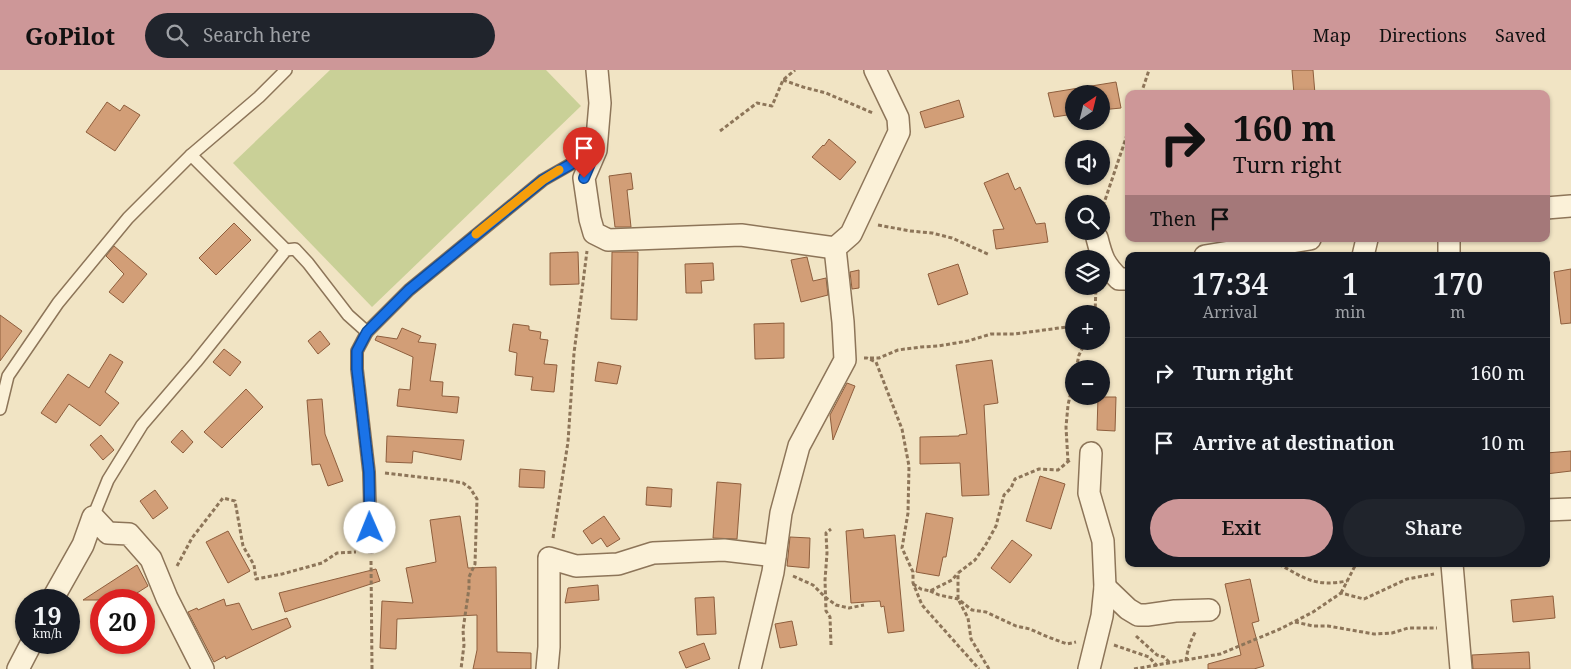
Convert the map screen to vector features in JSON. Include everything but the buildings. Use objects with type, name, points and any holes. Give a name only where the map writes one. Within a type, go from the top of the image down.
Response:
[{"type":"street","points":[[597,70],[600,103],[596,150],[584,178],[590,220],[594,233],[608,240],[741,235],[835,248],[851,234],[899,132],[898,118],[874,70]]},
{"type":"street","points":[[1550,208],[1571,206]]},
{"type":"street","points":[[1098,240],[1103,259],[1110,270],[1119,279],[1125,279]]},
{"type":"street","points":[[1230,252],[1291,242]]},
{"type":"street","points":[[750,669],[774,564],[781,514],[799,446],[845,360],[835,248]]},
{"type":"street","points":[[1089,669],[1102,616],[1105,587],[1103,541],[1089,493],[1091,453]]},
{"type":"street","points":[[1550,510],[1571,508]]},
{"type":"street","points":[[58,589],[82,545],[93,517],[108,533],[129,534],[151,559],[167,598],[203,669]]},
{"type":"street","points":[[547,669],[549,647],[549,558],[576,566],[618,564],[653,553],[724,550],[774,564]]},
{"type":"street","points":[[1452,567],[1461,669]]},
{"type":"street","points":[[1105,587],[1138,615],[1209,610]]},
{"type":"street","points":[[18,669],[26,654]]},
{"type":"lane","points":[[0,409],[8,376],[58,303],[128,218],[191,155],[259,98],[286,70]]},
{"type":"lane","points":[[371,547],[369,472],[357,369],[357,351],[367,332],[409,290],[543,180],[596,150]]},
{"type":"lane","points":[[191,155],[286,250]]},
{"type":"lane","points":[[93,517],[108,480],[142,425],[196,362],[286,250],[294,249],[348,315],[367,332]]},
{"type":"path","points":[[720,131],[756,103],[772,106],[783,80],[795,70]]},
{"type":"path","points":[[1142,90],[1148,70]]},
{"type":"path","points":[[783,80],[826,93],[870,112],[898,118]]},
{"type":"path","points":[[1107,195],[1125,141]]},
{"type":"path","points":[[549,558],[568,442],[574,353],[590,220]]},
{"type":"path","points":[[851,234],[859,230],[862,225],[895,227],[952,238],[990,255]]},
{"type":"path","points":[[845,360],[879,358],[898,350],[968,342],[991,334],[1015,334],[1065,327]]},
{"type":"path","points":[[867,358],[876,362],[902,429],[909,466],[908,514],[902,548],[912,572],[913,583],[922,605],[979,669]]},
{"type":"path","points":[[1068,405],[1066,427],[1068,462]]},
{"type":"path","points":[[930,591],[952,580],[975,560],[996,526],[1004,495],[1011,488],[1015,479],[1039,469],[1058,470],[1072,459],[1091,453]]},
{"type":"path","points":[[369,472],[463,483],[470,488],[476,499],[475,564],[469,578],[461,669]]},
{"type":"path","points":[[167,598],[170,580],[192,538],[224,498],[235,502],[242,546],[254,565],[256,579],[316,565],[337,553],[356,552],[371,547],[372,669]]},
{"type":"path","points":[[831,529],[826,533],[825,597],[826,611],[830,617],[831,645]]},
{"type":"path","points":[[774,564],[784,573],[813,585],[836,605],[849,608],[864,605]]},
{"type":"path","points":[[1284,567],[1312,582],[1324,584],[1348,581]]},
{"type":"path","points":[[1134,669],[1220,654],[1267,635],[1313,612],[1340,593],[1355,567]]},
{"type":"path","points":[[1340,593],[1364,599],[1407,579],[1452,567]]},
{"type":"path","points":[[958,573],[958,599],[968,618],[971,639],[989,669]]},
{"type":"path","points":[[913,583],[921,589],[958,599],[972,610],[986,612],[1016,626],[1030,629],[1067,644],[1080,642],[1113,645],[1149,657],[1157,666]]},
{"type":"path","points":[[1186,661],[1193,636],[1209,610]]},
{"type":"path","points":[[1295,622],[1374,634],[1392,633],[1408,628],[1457,627]]},
{"type":"green space","points":[[330,70],[546,70],[581,106],[372,307],[233,163]]},
{"type":"slow traffic","points":[[476,234],[543,180],[559,170]]},
{"type":"route","points":[[370,528],[369,472],[357,369],[357,351],[367,332],[409,290],[543,180],[596,150],[584,178]]}]
